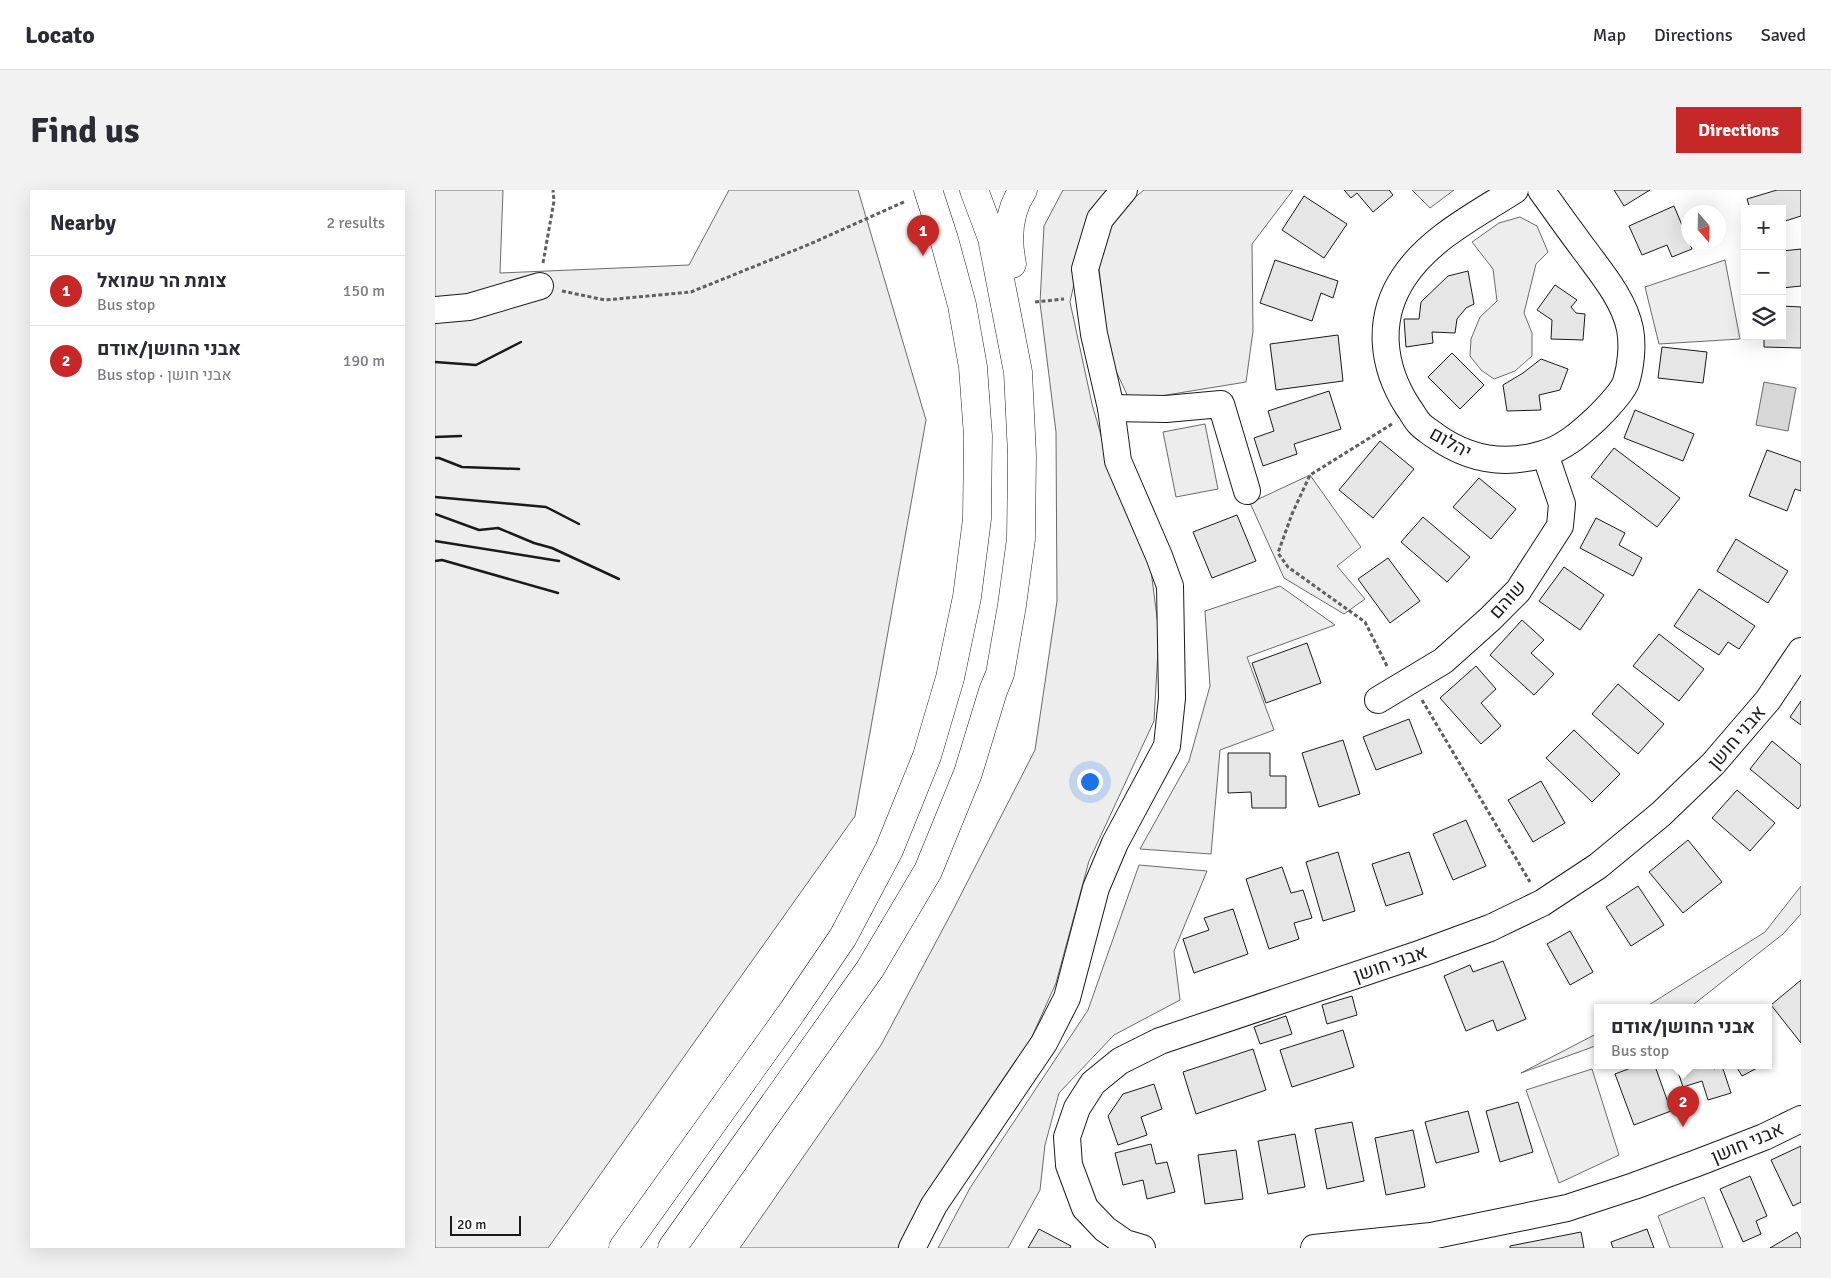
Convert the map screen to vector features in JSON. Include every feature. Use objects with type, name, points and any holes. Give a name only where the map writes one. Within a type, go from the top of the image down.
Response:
[{"type":"main road","points":[[974,190],[992,238],[1019,372],[1022,455],[1021,539],[1000,674]]},
{"type":"main road","points":[[672,1248],[870,969],[928,870],[968,773],[993,691],[1020,622],[1029,588],[1035,552],[1037,460],[1034,395],[1008,234],[1015,203],[1023,190]]},
{"type":"main road","points":[[623,1248],[792,1012],[843,937],[889,850],[927,756],[951,678],[967,597],[977,518],[978,436],[973,367],[962,305],[944,239],[917,195]]},
{"type":"street","points":[[912,1248],[934,1205],[1044,1043],[1067,998],[1096,888],[1115,843],[1167,746],[1172,698],[1170,586],[1118,461],[1111,408],[1093,334],[1085,269],[1100,219],[1124,190]]},
{"type":"street","name":"יהלום","points":[[1515,190],[1446,234],[1424,253],[1404,278],[1390,304],[1385,330],[1389,367],[1400,395],[1418,423],[1448,445],[1477,457],[1515,460],[1545,454],[1575,438],[1604,411],[1625,384],[1631,357],[1629,328],[1620,301],[1541,190]]},
{"type":"street","points":[[435,310],[469,307],[540,286]]},
{"type":"street","points":[[1111,408],[1167,409],[1221,404],[1247,491]]},
{"type":"street","name":"שוהם","points":[[1395,689],[1443,661],[1490,619],[1518,591],[1561,526],[1562,504],[1545,454]]},
{"type":"street","name":"אבני חושן","points":[[1142,1248],[1125,1243],[1105,1229],[1085,1208],[1069,1165],[1067,1137],[1077,1108],[1093,1083],[1120,1061],[1160,1041],[1439,947],[1490,928],[1543,903],[1598,866],[1661,814],[1713,764],[1768,700],[1801,651]]},
{"type":"street","name":"אבני חושן","points":[[1314,1248],[1382,1245],[1567,1208],[1697,1163],[1764,1137],[1801,1118]]},
{"type":"path","points":[[553,190],[554,201],[540,286],[605,300],[691,292],[810,244],[917,195]]},
{"type":"path","points":[[1411,412],[1310,475],[1292,514],[1279,553],[1288,567],[1365,622],[1395,689],[1543,903]]},
{"type":"shaded area","points":[[435,190],[503,190],[500,273],[689,265],[729,190],[858,190],[926,420],[855,816],[548,1248],[435,1248]]},
{"type":"shaded area","points":[[1063,190],[1115,190],[1085,235],[1070,302],[1092,404],[1115,484],[1150,563],[1159,633],[1154,721],[1089,861],[1056,983],[1022,1059],[899,1248],[740,1248],[881,1045],[1035,750],[1057,601],[1056,432],[1040,303],[1044,226]]},
{"type":"shaded area","points":[[1144,190],[1293,190],[1252,244],[1253,331],[1246,382],[1130,401],[1109,356],[1098,260],[1117,212]]},
{"type":"shaded area","points":[[1412,190],[1454,190],[1430,208]]},
{"type":"shaded area","points":[[1520,217],[1537,226],[1548,252],[1536,264],[1524,313],[1532,333],[1532,356],[1515,371],[1494,379],[1481,370],[1470,356],[1471,339],[1480,317],[1497,301],[1493,269],[1472,242],[1499,223]]},
{"type":"shaded area","points":[[1725,260],[1740,339],[1659,344],[1645,287]]},
{"type":"shaded area","points":[[1764,382],[1796,388],[1788,431],[1756,425]]},
{"type":"shaded area","points":[[1205,424],[1218,489],[1176,497],[1163,432]]},
{"type":"shaded area","points":[[1310,475],[1361,547],[1337,566],[1365,599],[1344,614],[1284,578],[1250,503]]},
{"type":"shaded area","points":[[1280,586],[1335,625],[1247,657],[1274,730],[1220,750],[1211,854],[1140,849],[1189,761],[1210,686],[1205,611]]},
{"type":"shaded area","points":[[1139,865],[1207,871],[1174,951],[1180,1000],[1114,1035],[1059,1093],[1045,1145],[1040,1190],[1008,1248],[938,1248],[970,1188],[1088,1010]]},
{"type":"shaded area","points":[[1801,886],[1801,914],[1783,934],[1694,1004],[1650,1004],[1765,932]]},
{"type":"shaded area","points":[[1594,1035],[1594,1046],[1521,1073]]},
{"type":"shaded area","points":[[1592,1069],[1619,1155],[1559,1183],[1526,1090]]},
{"type":"shaded area","points":[[1704,1197],[1723,1248],[1670,1248],[1658,1216]]},
{"type":"building","points":[[1344,190],[1389,190],[1393,195],[1373,212],[1357,193],[1351,198]]},
{"type":"building","points":[[1614,190],[1650,190],[1624,206]]},
{"type":"building","points":[[1777,190],[1801,190],[1801,216],[1786,221],[1786,205],[1749,205],[1747,199]]},
{"type":"building","points":[[1304,196],[1347,224],[1324,258],[1282,230]]},
{"type":"building","points":[[1674,206],[1681,223],[1681,250],[1690,250],[1672,257],[1667,245],[1642,255],[1629,226]]},
{"type":"building","points":[[1801,249],[1801,286],[1786,288],[1786,251]]},
{"type":"building","points":[[1275,260],[1338,281],[1333,298],[1321,293],[1312,321],[1260,303]]},
{"type":"building","points":[[1468,271],[1474,304],[1466,308],[1457,319],[1455,333],[1432,332],[1433,343],[1406,347],[1404,319],[1419,319],[1421,302],[1448,276]]},
{"type":"building","points":[[1555,285],[1577,300],[1571,307],[1576,313],[1585,314],[1583,340],[1551,339],[1552,320],[1537,310]]},
{"type":"building","points":[[1786,306],[1801,307],[1801,348],[1764,347],[1764,340],[1786,340]]},
{"type":"building","points":[[1338,335],[1343,381],[1276,390],[1270,344]]},
{"type":"building","points":[[1662,347],[1707,352],[1703,383],[1658,378]]},
{"type":"building","points":[[1452,353],[1484,385],[1460,409],[1428,377]]},
{"type":"building","points":[[1541,359],[1568,369],[1560,390],[1539,395],[1541,410],[1507,411],[1503,385]]},
{"type":"building","points":[[1329,391],[1341,429],[1294,444],[1297,454],[1263,466],[1254,438],[1274,431],[1268,411]]},
{"type":"building","points":[[1635,410],[1694,434],[1683,461],[1624,438]]},
{"type":"building","points":[[1380,441],[1414,469],[1373,518],[1339,490]]},
{"type":"building","points":[[1614,448],[1680,498],[1657,527],[1591,477]]},
{"type":"building","points":[[1767,450],[1801,462],[1801,491],[1795,489],[1787,511],[1749,496]]},
{"type":"building","points":[[1479,478],[1516,509],[1491,539],[1453,507]]},
{"type":"building","points":[[1237,515],[1256,561],[1212,578],[1193,532]]},
{"type":"building","points":[[1423,517],[1470,557],[1447,582],[1401,542]]},
{"type":"building","points":[[1596,518],[1625,533],[1619,545],[1642,558],[1633,576],[1580,548]]},
{"type":"building","points":[[1736,539],[1788,571],[1768,603],[1717,571]]},
{"type":"building","points":[[1388,558],[1420,601],[1390,623],[1358,579]]},
{"type":"building","points":[[1564,567],[1604,595],[1580,630],[1539,601]]},
{"type":"building","points":[[1699,589],[1755,626],[1739,649],[1728,642],[1719,655],[1674,626]]},
{"type":"building","points":[[1522,620],[1544,640],[1531,653],[1554,674],[1534,695],[1490,655]]},
{"type":"building","points":[[1659,634],[1704,669],[1679,701],[1633,666]]},
{"type":"building","points":[[1307,643],[1321,683],[1266,703],[1252,663]]},
{"type":"building","points":[[1476,666],[1496,689],[1481,703],[1501,726],[1481,744],[1440,698]]},
{"type":"building","points":[[1618,684],[1664,724],[1638,754],[1592,714]]},
{"type":"building","points":[[1801,701],[1801,725],[1790,717]]},
{"type":"building","points":[[1409,719],[1422,753],[1376,770],[1363,737]]},
{"type":"building","points":[[1574,730],[1620,774],[1592,802],[1546,758]]},
{"type":"building","points":[[1343,740],[1360,794],[1319,807],[1302,753]]},
{"type":"building","points":[[1772,741],[1801,765],[1801,805],[1798,809],[1750,769]]},
{"type":"building","points":[[1228,753],[1270,753],[1270,776],[1286,776],[1286,808],[1252,808],[1251,792],[1228,793]]},
{"type":"building","points":[[1541,781],[1565,823],[1533,842],[1508,800]]},
{"type":"building","points":[[1737,790],[1775,823],[1750,851],[1712,818]]},
{"type":"building","points":[[1466,820],[1486,866],[1453,880],[1433,834]]},
{"type":"building","points":[[1688,840],[1722,882],[1683,913],[1649,872]]},
{"type":"building","points":[[1338,852],[1355,911],[1323,921],[1306,862]]},
{"type":"building","points":[[1409,852],[1423,894],[1386,906],[1372,864]]},
{"type":"building","points":[[1282,867],[1291,893],[1303,890],[1312,918],[1294,923],[1299,939],[1269,949],[1246,879]]},
{"type":"building","points":[[1638,886],[1664,925],[1631,946],[1606,907]]},
{"type":"building","points":[[1233,909],[1248,954],[1194,973],[1183,939],[1209,930],[1204,918]]},
{"type":"building","points":[[1570,931],[1593,972],[1570,985],[1547,944]]},
{"type":"building","points":[[1503,961],[1526,1019],[1497,1031],[1493,1020],[1466,1031],[1444,976],[1470,965],[1473,972]]},
{"type":"building","points":[[1801,980],[1801,1043],[1772,1006],[1772,1004]]},
{"type":"building","points":[[1352,996],[1357,1015],[1327,1024],[1322,1005]]},
{"type":"building","points":[[1286,1016],[1292,1034],[1260,1044],[1254,1027]]},
{"type":"building","points":[[1343,1030],[1354,1067],[1292,1087],[1280,1050]]},
{"type":"building","points":[[1253,1049],[1266,1090],[1196,1114],[1183,1072]]},
{"type":"building","points":[[1628,1069],[1656,1069],[1671,1111],[1634,1125],[1615,1074]]},
{"type":"building","points":[[1677,1069],[1723,1069],[1731,1093],[1708,1100],[1702,1081],[1683,1087]]},
{"type":"building","points":[[1738,1069],[1755,1069],[1742,1076]]},
{"type":"building","points":[[1154,1084],[1162,1109],[1141,1117],[1147,1135],[1118,1145],[1108,1116],[1123,1094]]},
{"type":"building","points":[[1518,1102],[1533,1152],[1500,1162],[1486,1111]]},
{"type":"building","points":[[1468,1111],[1479,1152],[1436,1163],[1425,1122]]},
{"type":"building","points":[[1352,1122],[1364,1181],[1327,1189],[1315,1129]]},
{"type":"building","points":[[1413,1130],[1425,1187],[1386,1195],[1375,1138]]},
{"type":"building","points":[[1295,1134],[1305,1187],[1268,1194],[1258,1141]]},
{"type":"building","points":[[1151,1144],[1156,1164],[1167,1162],[1175,1192],[1147,1199],[1143,1180],[1123,1185],[1115,1153]]},
{"type":"building","points":[[1801,1146],[1801,1202],[1793,1206],[1771,1160]]},
{"type":"building","points":[[1236,1150],[1243,1199],[1205,1204],[1198,1155]]},
{"type":"building","points":[[1750,1176],[1767,1216],[1756,1221],[1761,1234],[1743,1242],[1720,1189]]},
{"type":"building","points":[[1039,1229],[1071,1246],[1070,1248],[1028,1248]]},
{"type":"building","points":[[1647,1229],[1654,1248],[1613,1248],[1611,1242]]},
{"type":"building","points":[[1581,1232],[1584,1248],[1510,1248],[1510,1246]]},
{"type":"building","points":[[1797,1232],[1801,1239],[1801,1248],[1770,1248]]},
{"type":"wall","points":[[435,362],[476,365],[521,342]]},
{"type":"wall","points":[[435,437],[461,436]]},
{"type":"wall","points":[[435,458],[462,467],[519,469]]},
{"type":"wall","points":[[435,497],[546,507],[579,524]]},
{"type":"wall","points":[[435,514],[479,530],[498,528],[534,543],[552,548],[619,579]]},
{"type":"wall","points":[[435,541],[559,561]]},
{"type":"wall","points":[[435,561],[442,560],[558,593]]},
{"type":"place","name":"צומת הר שמואל","points":[[923,256]]},
{"type":"place","name":"אבני החושן/אודם","points":[[1683,1127]]}]
